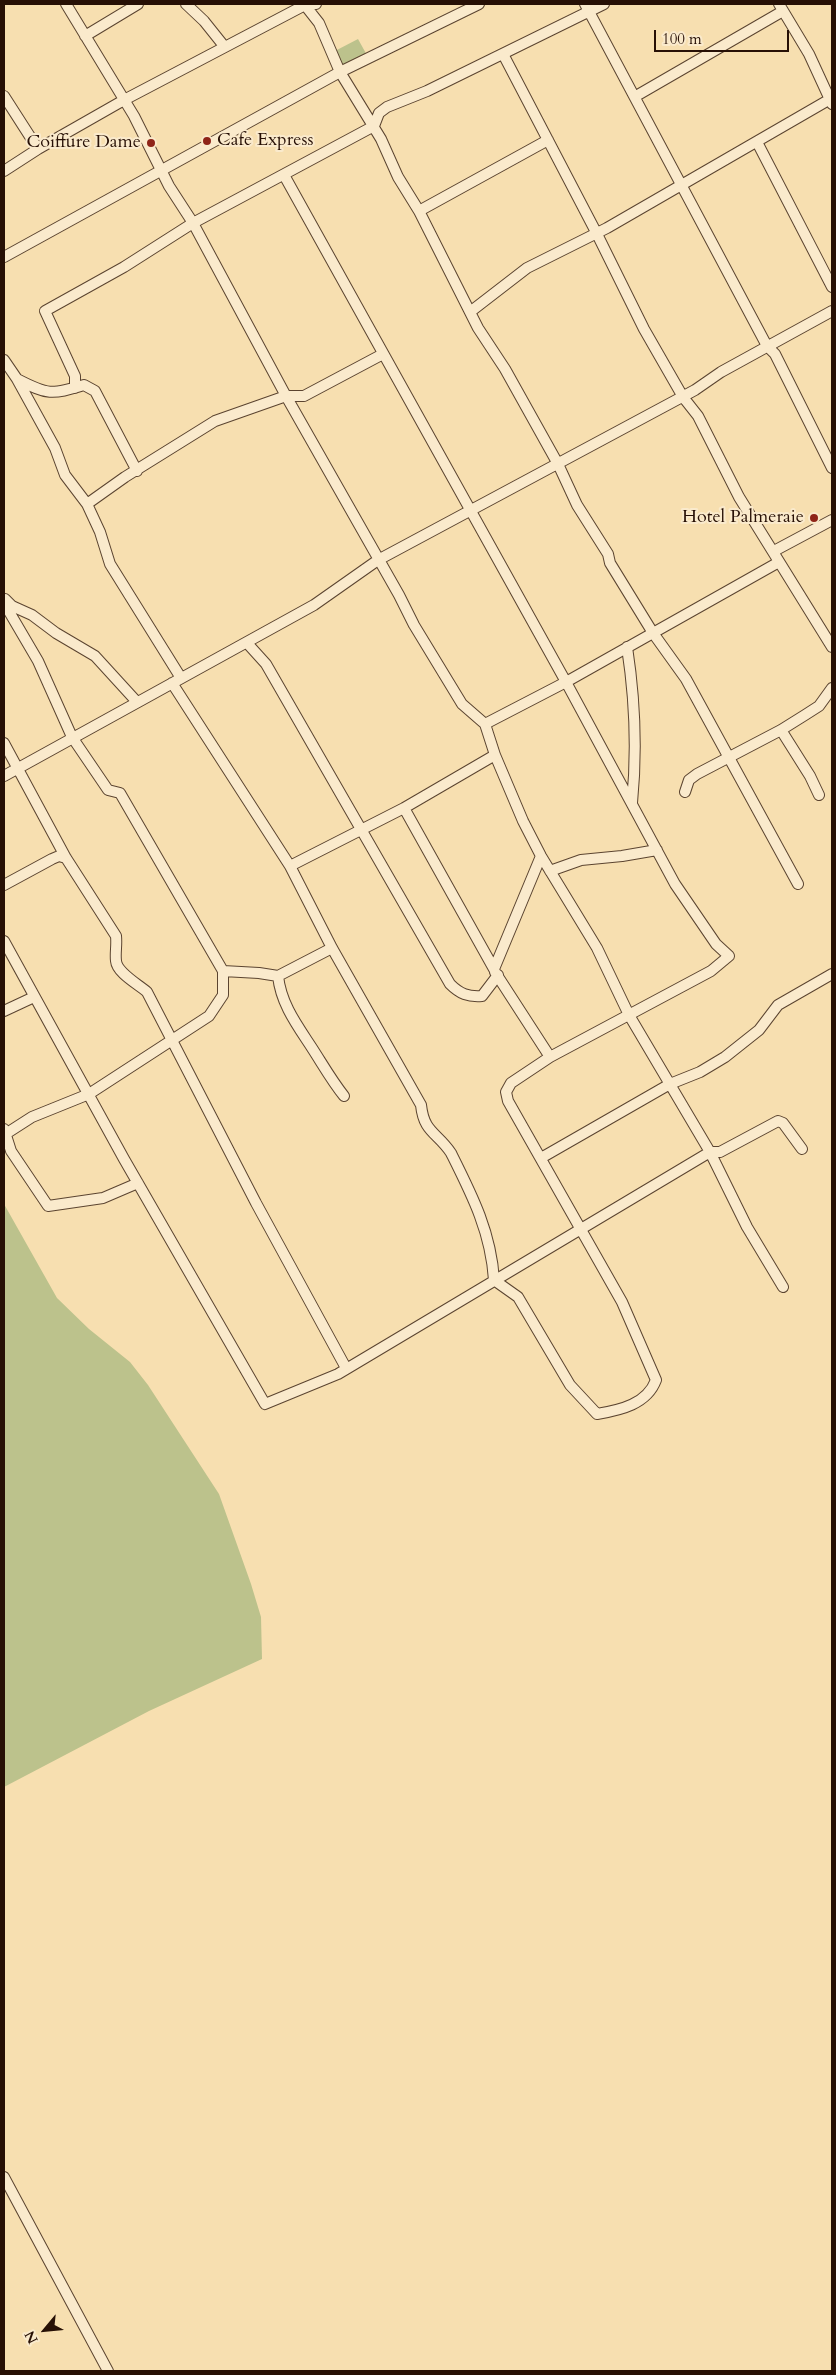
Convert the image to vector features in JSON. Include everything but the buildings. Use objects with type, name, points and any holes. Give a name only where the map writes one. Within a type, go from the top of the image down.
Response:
[{"type":"street","points":[[66,4],[124,100],[169,186],[193,223],[286,396],[439,669],[462,704],[484,724],[495,755],[541,856],[597,948],[628,1015],[710,1152],[747,1226],[783,1287]]},
{"type":"street","points":[[85,36],[138,4]]},
{"type":"street","points":[[186,4],[204,21],[224,46]]},
{"type":"street","points":[[305,4],[319,23],[340,72],[374,126],[398,177],[419,211],[470,312],[558,464],[577,505],[653,632],[686,679],[798,884]]},
{"type":"street","points":[[4,172],[38,148],[224,46],[305,4],[316,4]]},
{"type":"street","points":[[4,257],[340,72],[480,4]]},
{"type":"street","points":[[75,388],[74,376],[45,311],[124,267],[193,223],[374,126],[379,114],[387,107],[409,99],[503,54],[587,8],[604,4]]},
{"type":"street","points":[[470,312],[528,268],[597,234],[831,100],[809,54],[781,7],[636,96]]},
{"type":"street","points":[[587,8],[636,96],[681,187],[767,346],[775,354],[832,468]]},
{"type":"street","points":[[503,54],[644,328],[683,397],[698,416],[732,484],[832,647]]},
{"type":"street","points":[[4,96],[38,148]]},
{"type":"street","points":[[419,211],[548,140]]},
{"type":"street","points":[[757,142],[832,287]]},
{"type":"street","points":[[4,360],[17,379],[55,448],[65,475],[87,504],[100,532],[110,564],[177,680],[290,866],[332,948],[421,1105],[424,1124],[445,1143],[460,1171],[487,1231],[494,1280],[518,1297],[570,1385],[597,1414],[622,1410],[644,1398],[653,1389],[656,1380],[622,1302],[508,1101],[506,1092],[511,1083],[550,1057],[711,971],[729,956],[716,944],[675,884],[566,682],[284,175]]},
{"type":"street","points":[[4,776],[18,766],[314,604],[378,560],[683,397],[721,372],[832,311]]},
{"type":"street","points":[[87,504],[215,421],[286,396],[304,396],[383,354]]},
{"type":"street","points":[[17,379],[43,392],[57,393],[84,385],[95,392],[102,401],[137,471]]},
{"type":"street","points":[[774,551],[832,520]]},
{"type":"street","points":[[484,724],[566,682],[779,562]]},
{"type":"street","points":[[4,597],[12,606],[32,615],[56,633],[95,656],[136,702]]},
{"type":"street","points":[[4,603],[38,661],[72,737],[108,790],[120,793],[223,971],[223,995],[209,1016],[89,1094],[32,1117],[4,1132],[11,1150],[48,1206],[103,1198],[138,1183]]},
{"type":"street","points":[[247,642],[266,664],[450,984],[458,992],[470,996],[482,996],[496,972],[541,856]]},
{"type":"street","points":[[627,647],[633,696],[635,768],[632,804]]},
{"type":"street","points":[[685,792],[689,780],[697,774],[781,730],[819,706],[832,688]]},
{"type":"street","points":[[781,730],[810,776],[819,795]]},
{"type":"street","points":[[4,743],[66,858],[116,936],[118,950],[116,961],[120,970],[147,992],[256,1202],[346,1368]]},
{"type":"street","points":[[290,866],[404,808],[495,755]]},
{"type":"street","points":[[404,808],[496,972],[550,1057]]},
{"type":"street","points":[[550,871],[581,860],[656,850]]},
{"type":"street","points":[[4,886],[52,859],[59,856],[66,858]]},
{"type":"street","points":[[4,941],[138,1183],[265,1404],[338,1374],[494,1280],[541,1254],[581,1227],[710,1152],[720,1152],[778,1122],[783,1123],[802,1149]]},
{"type":"street","points":[[223,971],[278,976],[332,948]]},
{"type":"street","points":[[541,1158],[670,1084],[700,1072],[725,1057],[759,1030],[778,1005],[832,974]]},
{"type":"street","points":[[278,976],[279,988],[288,1011],[326,1074],[344,1096]]},
{"type":"street","points":[[4,1011],[34,997]]},
{"type":"street","points":[[4,2177],[108,2371]]},
{"type":"green space","points":[[358,39],[368,57],[343,70],[333,52]]},
{"type":"green space","points":[[4,1204],[57,1298],[89,1329],[130,1362],[148,1385],[219,1494],[261,1617],[262,1659],[149,1711],[4,1787]]},
{"type":"place","name":"Cafe Express","points":[[207,141]]},
{"type":"place","name":"Coiffure Dame","points":[[151,143]]},
{"type":"place","name":"Hotel Palmeraie","points":[[814,518]]}]
